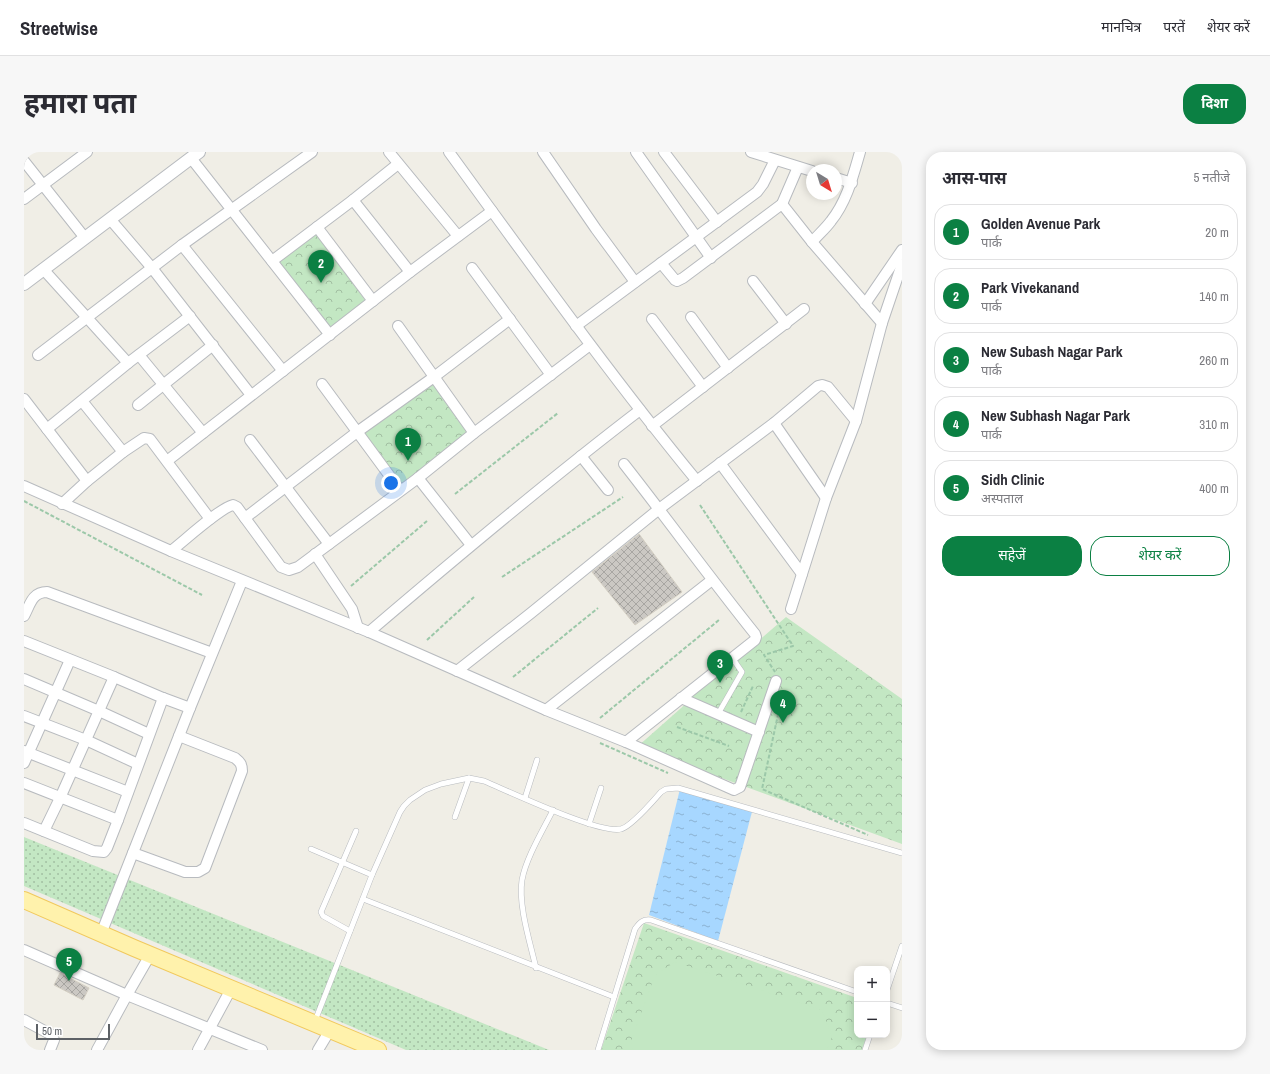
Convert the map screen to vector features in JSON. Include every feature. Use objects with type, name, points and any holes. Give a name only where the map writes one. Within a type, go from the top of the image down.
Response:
[{"type":"main road","points":[[24,900],[150,955],[378,1050]]},
{"type":"street","points":[[24,199],[87,152]]},
{"type":"street","points":[[38,355],[182,245],[312,152]]},
{"type":"street","points":[[389,152],[458,236]]},
{"type":"street","points":[[449,152],[590,345],[652,426],[697,481]]},
{"type":"street","points":[[543,152],[596,230],[635,282]]},
{"type":"street","points":[[636,152],[711,258]]},
{"type":"street","points":[[664,152],[717,222]]},
{"type":"street","points":[[751,152],[806,169]]},
{"type":"street","points":[[812,242],[838,212],[852,183],[860,152]]},
{"type":"street","points":[[24,284],[195,155],[232,209],[330,335]]},
{"type":"street","points":[[576,326],[757,192],[763,184],[775,160]]},
{"type":"street","points":[[24,161],[85,238]]},
{"type":"street","points":[[272,260],[353,200],[398,164]]},
{"type":"street","points":[[661,263],[677,281],[683,278],[782,204],[798,167]]},
{"type":"street","points":[[842,180],[852,183]]},
{"type":"street","points":[[353,200],[410,272]]},
{"type":"street","points":[[782,204],[812,242],[882,323]]},
{"type":"street","points":[[167,461],[410,272],[492,211]]},
{"type":"street","points":[[110,219],[152,268],[252,395]]},
{"type":"street","points":[[317,227],[373,301]]},
{"type":"street","points":[[182,245],[283,371]]},
{"type":"street","points":[[865,304],[902,250]]},
{"type":"street","points":[[791,609],[826,498],[856,421],[882,323],[902,264]]},
{"type":"street","points":[[472,268],[550,375]]},
{"type":"street","points":[[43,269],[128,363]]},
{"type":"street","points":[[753,281],[786,324]]},
{"type":"street","points":[[652,426],[804,310]]},
{"type":"street","points":[[47,429],[128,363],[190,316]]},
{"type":"street","points":[[691,316],[728,368]]},
{"type":"street","points":[[245,518],[357,432],[434,377],[510,319]]},
{"type":"street","points":[[652,319],[702,387]]},
{"type":"street","points":[[398,326],[474,433]]},
{"type":"street","points":[[138,404],[213,345]]},
{"type":"street","points":[[171,551],[210,519],[228,506],[233,505],[237,507],[281,568],[286,570],[293,569],[418,478],[474,433],[590,345]]},
{"type":"street","points":[[139,355],[203,432]]},
{"type":"street","points":[[322,384],[400,490]]},
{"type":"street","points":[[457,671],[532,613],[659,509],[774,423],[818,386],[826,385],[830,388],[856,421]]},
{"type":"street","points":[[24,399],[87,481]]},
{"type":"street","points":[[82,401],[123,452]]},
{"type":"street","points":[[369,632],[471,545],[640,410]]},
{"type":"street","points":[[774,423],[826,498]]},
{"type":"street","points":[[62,504],[87,481],[123,452],[140,440],[146,438],[154,442],[210,519]]},
{"type":"street","points":[[250,440],[329,544]]},
{"type":"street","points":[[581,456],[608,490]]},
{"type":"street","points":[[720,463],[802,574]]},
{"type":"street","points":[[624,464],[712,580],[756,635],[755,640],[626,742]]},
{"type":"street","points":[[418,478],[471,545]]},
{"type":"street","points":[[24,486],[171,551],[369,632],[546,710],[626,742],[734,790],[740,787],[776,681]]},
{"type":"street","points":[[315,554],[352,609],[358,628]]},
{"type":"street","points":[[546,710],[712,580]]},
{"type":"street","points":[[101,934],[242,581]]},
{"type":"street","points":[[24,616],[36,594],[47,592],[212,653]]},
{"type":"street","points":[[24,641],[190,708]]},
{"type":"street","points":[[24,763],[26,752],[42,723],[70,660]]},
{"type":"street","points":[[44,831],[114,677]]},
{"type":"street","points":[[24,679],[149,734]]},
{"type":"street","points":[[24,823],[93,851],[104,852],[108,848],[163,698]]},
{"type":"street","points":[[681,698],[758,732]]},
{"type":"street","points":[[24,716],[86,740],[138,764]]},
{"type":"street","points":[[133,853],[185,872],[198,872],[205,868],[242,771],[242,766],[241,763],[235,758],[179,736]]},
{"type":"street","points":[[26,752],[128,792]]},
{"type":"street","points":[[24,783],[118,820]]},
{"type":"street","points":[[24,950],[126,995],[262,1050]]},
{"type":"street","points":[[97,1050],[126,995],[150,955]]},
{"type":"street","points":[[198,1050],[231,989]]},
{"type":"street","points":[[24,1020],[52,1036],[54,1040],[50,1050]]},
{"type":"street","points":[[318,1050],[330,1030]]},
{"type":"lane","points":[[718,714],[742,672],[733,658]]},
{"type":"lane","points":[[525,798],[537,760]]},
{"type":"lane","points":[[455,817],[469,778]]},
{"type":"lane","points":[[314,1024],[372,874],[400,812],[410,800],[425,790],[458,779],[469,778],[484,781],[589,824],[615,830],[622,829],[633,820],[661,792],[666,789],[678,788],[902,853]]},
{"type":"lane","points":[[589,824],[601,788]]},
{"type":"lane","points":[[536,968],[522,905],[522,880],[525,867],[553,810]]},
{"type":"lane","points":[[350,931],[321,914],[356,831]]},
{"type":"lane","points":[[312,849],[372,874]]},
{"type":"lane","points":[[363,900],[614,997]]},
{"type":"lane","points":[[598,1050],[635,929],[642,920],[651,920],[854,991]]},
{"type":"lane","points":[[890,981],[902,946]]},
{"type":"lane","points":[[890,1004],[902,1008]]},
{"type":"lane","points":[[865,1050],[869,1038]]},
{"type":"path","points":[[455,494],[558,413]]},
{"type":"path","points":[[502,577],[623,497]]},
{"type":"path","points":[[24,501],[202,595]]},
{"type":"path","points":[[351,586],[427,521]]},
{"type":"path","points":[[427,640],[474,597]]},
{"type":"path","points":[[513,677],[598,608]]},
{"type":"path","points":[[600,718],[719,620]]},
{"type":"path","points":[[741,712],[753,686]]},
{"type":"path","points":[[677,726],[728,746]]},
{"type":"path","points":[[762,789],[874,837]]},
{"type":"green space","points":[[314,231],[368,304],[331,334],[273,261]]},
{"type":"green space","points":[[430,380],[473,433],[400,489],[359,434]]},
{"type":"green space","points":[[786,617],[902,699],[902,844],[637,747],[689,701],[686,699],[735,661]]},
{"type":"green space","points":[[24,837],[549,1050],[406,1050],[24,886]]},
{"type":"green space","points":[[644,923],[854,997],[854,1038],[866,1038],[862,1050],[601,1050]]},
{"type":"green space","points":[[675,962],[822,1010],[832,1037],[827,1050],[633,1050],[631,1041],[655,975]]},
{"type":"water","points":[[680,789],[753,808],[718,941],[649,915]]},
{"type":"building","points":[[639,534],[682,592],[635,625],[592,572]]},
{"type":"building","points":[[60,973],[89,988],[83,1000],[54,985]]},
{"type":"place","name":"Park Vivekanand","points":[[321,283]]},
{"type":"place","name":"Golden Avenue Park","points":[[408,461]]},
{"type":"place","name":"New Subash Nagar Park","points":[[720,683]]},
{"type":"place","name":"New Subhash Nagar Park","points":[[783,723]]},
{"type":"place","name":"Sidh Clinic","points":[[69,981]]}]
